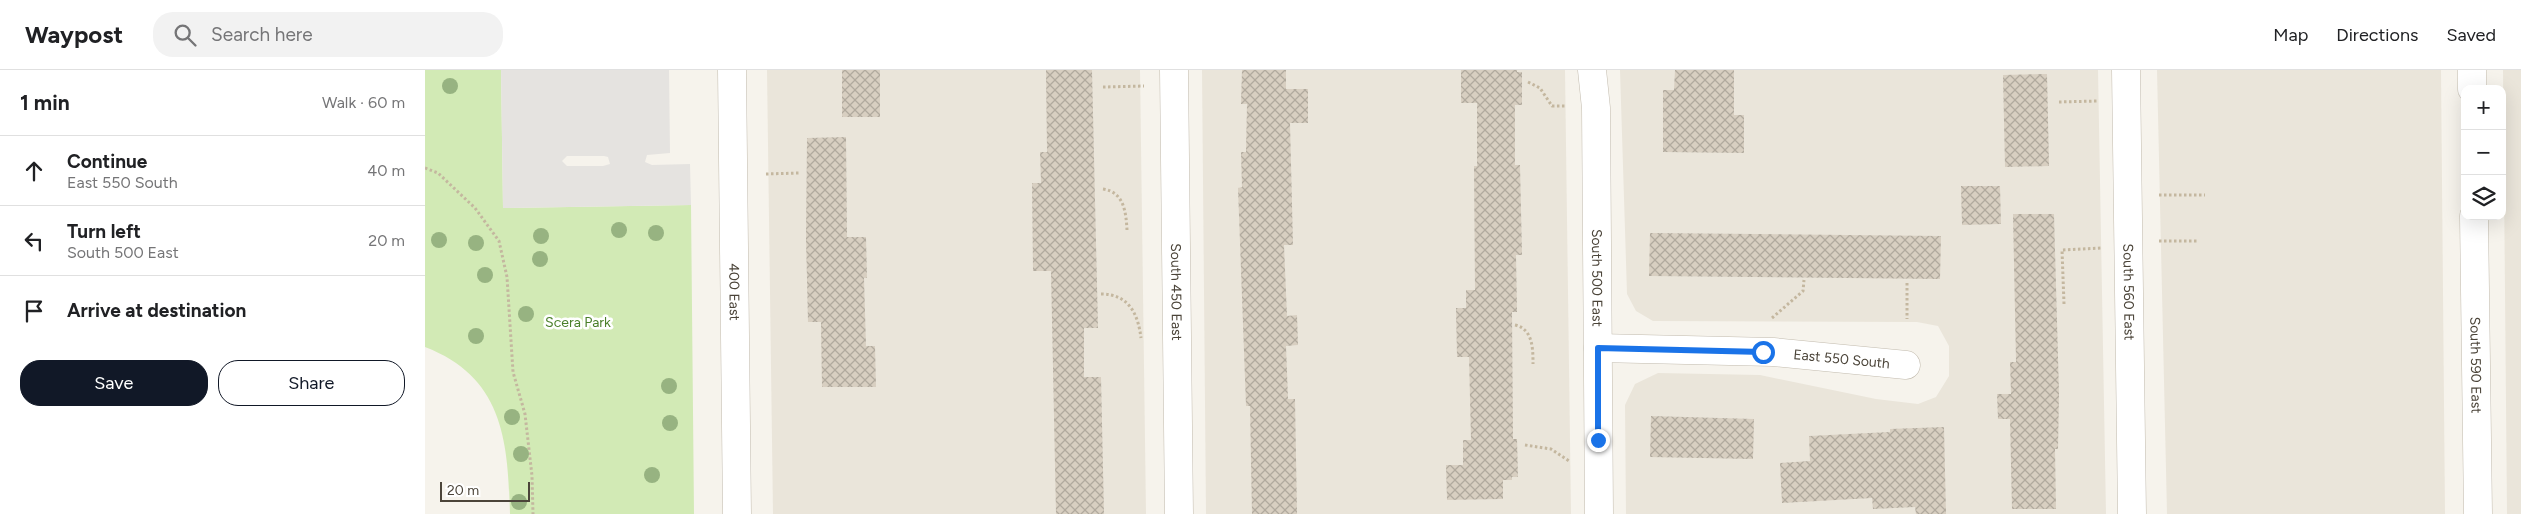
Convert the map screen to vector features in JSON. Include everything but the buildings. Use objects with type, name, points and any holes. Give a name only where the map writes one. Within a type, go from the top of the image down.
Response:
[{"type":"street","name":"400 East","points":[[732,70],[737,514]]},
{"type":"street","name":"South 450 East","points":[[1173,70],[1179,514]]},
{"type":"street","name":"South 500 East","points":[[1592,70],[1596,108],[1599,514]]},
{"type":"street","name":"South 560 East","points":[[2126,70],[2133,514]]},
{"type":"street","points":[[2472,70],[2472,85]]},
{"type":"street","name":"South 590 East","points":[[2474,220],[2478,514]]},
{"type":"street","name":"East 550 South","points":[[1598,348],[1773,352],[1906,365]]},
{"type":"path","points":[[1528,82],[1540,88],[1551,106],[1567,106]]},
{"type":"path","points":[[1103,86],[1144,86]]},
{"type":"path","points":[[2059,102],[2099,101]]},
{"type":"path","points":[[425,168],[438,173],[475,208],[499,241],[507,277],[513,372],[525,414],[532,476],[533,514]]},
{"type":"path","points":[[766,174],[799,173]]},
{"type":"path","points":[[1103,189],[1115,193],[1124,205],[1127,230]]},
{"type":"path","points":[[2159,195],[2205,195]]},
{"type":"path","points":[[2159,242],[2198,242]]},
{"type":"path","points":[[2064,304],[2062,250],[2102,248]]},
{"type":"path","points":[[1772,318],[1803,291],[1804,280]]},
{"type":"path","points":[[1907,283],[1907,319]]},
{"type":"path","points":[[1101,294],[1119,296],[1134,310],[1139,322],[1141,338]]},
{"type":"path","points":[[1515,325],[1523,327],[1528,332],[1532,344],[1533,364]]},
{"type":"path","points":[[1525,445],[1551,449],[1570,462]]},
{"type":"shaded area","points":[[501,70],[669,70],[670,153],[647,155],[645,162],[652,165],[690,164],[691,205],[503,208]],"holes":[[[567,156],[608,157],[610,164],[603,166],[567,166],[562,161]]]},
{"type":"shaded area","points":[[767,70],[1140,70],[1146,514],[773,514]]},
{"type":"shaded area","points":[[1202,70],[1565,70],[1571,514],[1206,514]]},
{"type":"shaded area","points":[[1620,70],[2098,70],[2106,514],[1626,514],[1625,405],[1635,384],[1658,373],[1760,375],[1876,399],[1918,404],[1936,397],[1949,376],[1949,346],[1938,326],[1917,322],[1653,321],[1636,311],[1627,294]]},
{"type":"shaded area","points":[[2157,70],[2441,70],[2445,514],[2167,514]]},
{"type":"shaded area","points":[[2503,70],[2521,70],[2521,514],[2507,514],[2504,220],[2506,220],[2506,85],[2503,85]]},
{"type":"green space","name":"Scera Park","points":[[425,70],[501,70],[503,208],[691,205],[694,514],[510,514],[507,461],[503,437],[496,414],[486,394],[471,375],[451,360],[425,347]]},
{"type":"route","points":[[1598,440],[1598,348],[1763,352]]}]
